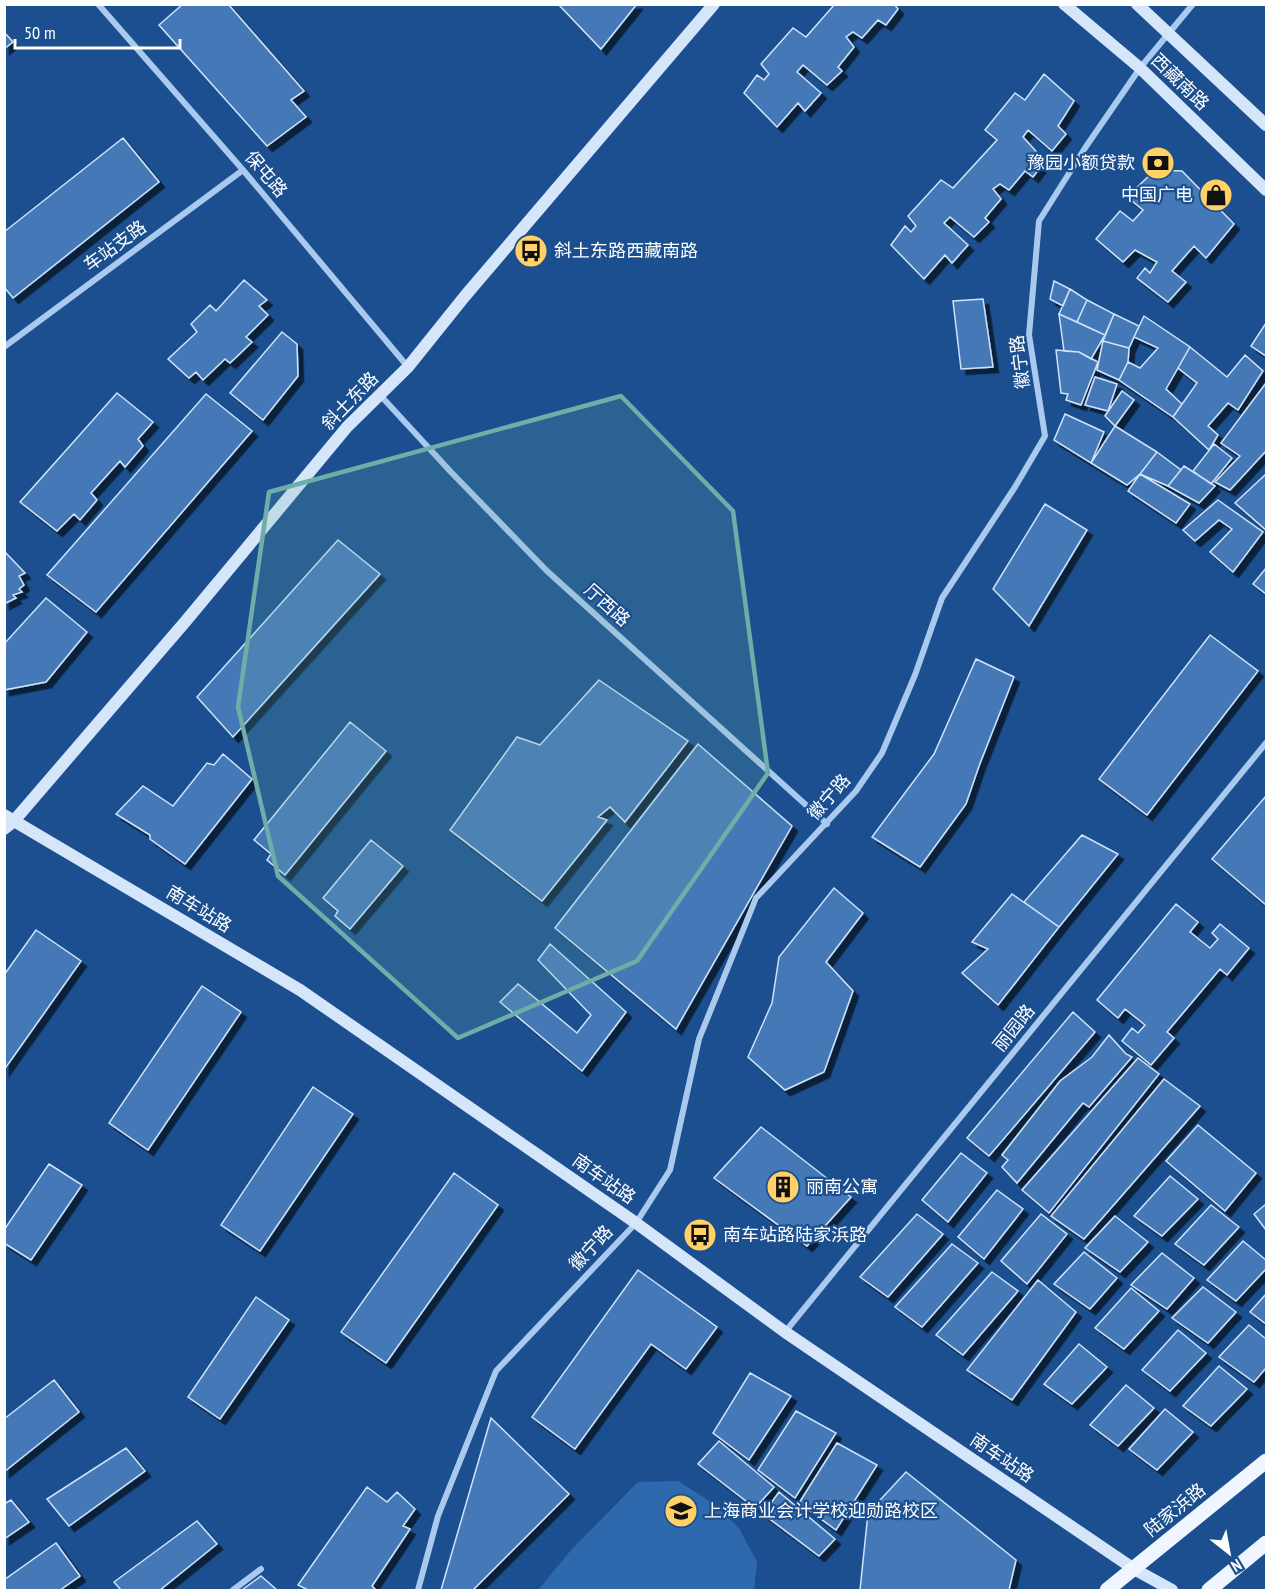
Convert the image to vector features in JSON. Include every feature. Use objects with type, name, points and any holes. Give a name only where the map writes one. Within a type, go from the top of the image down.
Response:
[{"type":"main road","name":"陆家浜路","points":[[1107,1590],[1266,1461]]},
{"type":"main road","points":[[1209,1590],[1266,1543]]},
{"type":"street","name":"保屯路","points":[[98,4],[243,170],[408,367]]},
{"type":"street","name":"斜土东路","points":[[7,822],[185,622],[347,427],[408,367],[714,4]]},
{"type":"street","name":"西藏南路","points":[[1064,4],[1140,68],[1266,190]]},
{"type":"street","name":"西藏南路","points":[[1137,4],[1266,125]]},
{"type":"street","name":"徽宁路","points":[[418,1590],[438,1516],[496,1371],[636,1223],[670,1170],[699,1039],[756,898],[856,791],[882,753],[915,675],[942,598],[1015,487],[1045,436],[1029,334],[1039,221],[1085,148],[1140,68],[1193,4]]},
{"type":"street","name":"车站支路","points":[[4,346],[243,170]]},
{"type":"street","name":"厅西路","points":[[380,395],[547,571],[827,824]]},
{"type":"street","name":"丽园路","points":[[785,1332],[1266,743]]},
{"type":"street","name":"南车站路","points":[[7,822],[118,881],[300,990],[636,1223],[785,1332],[1134,1569],[1172,1590]]},
{"type":"street","points":[[233,1590],[261,1569]]},
{"type":"highlighted area","points":[[621,396],[733,511],[768,773],[637,961],[458,1038],[278,876],[238,707],[269,492]]},
{"type":"shaded area","name":"上海商业会计学校迎勋路校区","points":[[678,1481],[711,1502],[739,1528],[757,1562],[754,1590],[538,1590],[571,1550],[638,1482]]},
{"type":"building","points":[[183,4],[228,4],[304,91],[291,100],[306,117],[267,146],[159,25]]},
{"type":"building","points":[[558,4],[637,4],[601,49]]},
{"type":"building","points":[[835,4],[894,4],[898,9],[886,25],[878,20],[862,38],[853,32],[846,37],[854,47],[838,67],[842,71],[827,85],[803,65],[797,72],[821,93],[805,111],[798,103],[777,127],[744,93],[757,75],[764,80],[769,74],[761,64],[793,28],[806,37]]},
{"type":"building","points":[[4,32],[13,42],[4,49]]},
{"type":"building","points":[[1044,74],[1074,101],[1058,126],[1066,134],[1052,151],[1028,130],[1023,137],[1045,161],[1033,177],[1025,171],[1009,190],[1000,184],[993,189],[1001,199],[985,218],[989,222],[974,237],[950,217],[944,223],[968,245],[952,263],[945,255],[924,279],[891,245],[905,226],[911,232],[916,226],[908,216],[941,180],[953,188],[997,140],[985,130],[1015,93],[1025,100]]},
{"type":"building","points":[[123,138],[159,182],[13,298],[4,287],[4,232]]},
{"type":"building","points":[[1155,170],[1182,171],[1234,224],[1206,258],[1194,246],[1172,271],[1186,282],[1168,302],[1137,278],[1145,268],[1150,273],[1157,262],[1135,250],[1123,262],[1096,239],[1120,211],[1133,221],[1143,210],[1127,197]]},
{"type":"building","points":[[244,280],[267,300],[259,306],[268,315],[246,337],[252,342],[230,363],[225,359],[203,380],[196,372],[189,378],[168,359],[197,332],[191,324],[210,305],[216,311]]},
{"type":"building","points":[[1054,281],[1070,289],[1063,306],[1050,299]]},
{"type":"building","points":[[1070,289],[1087,300],[1077,322],[1059,314]]},
{"type":"building","points":[[983,299],[993,367],[961,369],[953,301]]},
{"type":"building","points":[[1087,300],[1114,314],[1105,335],[1077,322]]},
{"type":"building","points":[[1059,314],[1105,335],[1091,359],[1079,352],[1064,351]]},
{"type":"building","points":[[1114,314],[1139,326],[1129,348],[1103,341]]},
{"type":"building","points":[[1144,316],[1190,347],[1166,389],[1182,404],[1173,417],[1119,380],[1128,362],[1140,368],[1158,348],[1134,337]]},
{"type":"building","points":[[1266,323],[1266,356],[1251,346]]},
{"type":"building","points":[[282,332],[297,344],[298,376],[263,420],[230,393]]},
{"type":"building","points":[[1103,341],[1129,348],[1128,362],[1119,380],[1097,370]]},
{"type":"building","points":[[1190,347],[1227,377],[1245,355],[1263,371],[1238,410],[1228,403],[1208,426],[1218,435],[1209,450],[1173,417],[1197,383],[1178,368]]},
{"type":"building","points":[[1056,350],[1079,352],[1098,362],[1081,405],[1066,400],[1068,394],[1061,393]]},
{"type":"building","points":[[1095,377],[1117,384],[1108,411],[1085,405]]},
{"type":"building","points":[[1266,383],[1266,451],[1230,490],[1215,482],[1240,456],[1221,443]]},
{"type":"building","points":[[1122,391],[1134,400],[1115,426],[1105,416]]},
{"type":"building","points":[[117,393],[153,422],[138,439],[143,446],[125,467],[120,461],[91,493],[97,500],[80,520],[74,514],[57,531],[20,502]]},
{"type":"building","points":[[206,394],[252,431],[96,612],[47,575]]},
{"type":"building","points":[[1065,414],[1104,432],[1091,463],[1054,440]]},
{"type":"building","points":[[1115,426],[1157,452],[1140,474],[1127,485],[1091,463]]},
{"type":"building","points":[[1214,444],[1232,458],[1211,484],[1193,471]]},
{"type":"building","points":[[1157,452],[1181,470],[1168,486],[1140,474]]},
{"type":"building","points":[[1184,466],[1215,486],[1199,503],[1168,486]]},
{"type":"building","points":[[1140,474],[1190,504],[1176,523],[1128,491]]},
{"type":"building","points":[[1266,474],[1266,530],[1235,503]]},
{"type":"building","points":[[1218,500],[1263,532],[1233,572],[1210,552],[1232,529],[1219,520],[1195,541],[1183,530]]},
{"type":"building","points":[[1045,504],[1087,530],[1029,626],[993,589]]},
{"type":"building","points":[[338,540],[380,574],[233,737],[197,697]]},
{"type":"building","points":[[6,553],[25,573],[19,576],[24,585],[19,589],[22,592],[13,595],[16,598],[4,604],[4,555]]},
{"type":"building","points":[[1266,568],[1266,594],[1253,584]]},
{"type":"building","points":[[46,598],[87,632],[46,682],[4,690],[4,644]]},
{"type":"building","points":[[1210,635],[1258,671],[1147,815],[1099,779]]},
{"type":"building","points":[[976,659],[1014,677],[966,804],[920,867],[872,837],[934,754]]},
{"type":"building","points":[[599,680],[688,741],[625,822],[610,807],[598,817],[607,820],[542,901],[450,830],[517,737],[540,745]]},
{"type":"building","points":[[350,722],[386,751],[285,875],[267,860],[271,854],[254,840]]},
{"type":"building","points":[[698,744],[792,826],[676,1029],[555,928]]},
{"type":"building","points":[[223,754],[252,779],[185,864],[150,839],[150,835],[116,814],[143,786],[173,806],[207,763],[214,765]]},
{"type":"building","points":[[1266,796],[1266,905],[1212,859]]},
{"type":"building","points":[[1082,835],[1118,854],[1059,927],[1024,902]]},
{"type":"building","points":[[371,840],[403,866],[350,929],[335,916],[338,911],[323,898]]},
{"type":"building","points":[[834,888],[863,913],[826,962],[853,991],[824,1072],[785,1090],[748,1057],[772,1003],[779,957]]},
{"type":"building","points":[[1012,894],[1059,927],[998,1005],[962,973],[988,949],[972,942]]},
{"type":"building","points":[[1176,904],[1198,922],[1190,932],[1210,948],[1218,939],[1212,933],[1220,924],[1249,948],[1227,975],[1220,969],[1167,1032],[1174,1038],[1151,1065],[1122,1041],[1132,1028],[1138,1033],[1145,1025],[1125,1009],[1118,1018],[1097,1000]]},
{"type":"building","points":[[36,930],[81,961],[4,1070],[4,975]]},
{"type":"building","points":[[550,944],[626,1012],[582,1071],[500,1002],[518,984],[577,1033],[591,1015],[538,960]]},
{"type":"building","points":[[202,986],[241,1012],[148,1150],[109,1123]]},
{"type":"building","points":[[1073,1012],[1095,1032],[989,1156],[967,1138]]},
{"type":"building","points":[[1109,1035],[1126,1054],[1132,1057],[1089,1107],[1083,1103],[1017,1183],[1002,1167],[1008,1160],[1002,1155],[1060,1081],[1092,1057]]},
{"type":"building","points":[[1138,1058],[1159,1074],[1049,1213],[1022,1190]]},
{"type":"building","points":[[1164,1079],[1200,1106],[1084,1239],[1051,1216]]},
{"type":"building","points":[[313,1087],[353,1114],[260,1251],[221,1225]]},
{"type":"building","points":[[1198,1125],[1256,1173],[1225,1211],[1166,1161]]},
{"type":"building","name":"丽南公寓","points":[[761,1127],[851,1197],[807,1246],[714,1178]]},
{"type":"building","points":[[961,1153],[987,1173],[948,1222],[922,1200]]},
{"type":"building","points":[[49,1164],[82,1185],[31,1260],[4,1243],[4,1230]]},
{"type":"building","points":[[454,1173],[498,1205],[386,1363],[341,1332]]},
{"type":"building","points":[[1170,1176],[1198,1199],[1162,1236],[1134,1216]]},
{"type":"building","points":[[997,1190],[1023,1209],[984,1259],[958,1237]]},
{"type":"building","points":[[1266,1204],[1266,1230],[1254,1214]]},
{"type":"building","points":[[1211,1205],[1239,1227],[1204,1265],[1175,1244]]},
{"type":"building","points":[[917,1214],[943,1234],[888,1297],[860,1277]]},
{"type":"building","points":[[1041,1214],[1067,1234],[1027,1284],[1001,1261]]},
{"type":"building","points":[[1115,1216],[1148,1242],[1120,1272],[1085,1248]]},
{"type":"building","points":[[1243,1241],[1266,1260],[1266,1269],[1236,1301],[1207,1280]]},
{"type":"building","points":[[952,1244],[978,1263],[922,1327],[895,1307]]},
{"type":"building","points":[[1084,1252],[1117,1278],[1090,1309],[1054,1284]]},
{"type":"building","points":[[1162,1253],[1194,1278],[1167,1309],[1131,1285]]},
{"type":"building","points":[[638,1270],[717,1327],[686,1369],[651,1344],[575,1449],[532,1417]]},
{"type":"building","points":[[992,1272],[1018,1291],[963,1355],[936,1335]]},
{"type":"building","points":[[1038,1280],[1076,1312],[1012,1400],[967,1370]]},
{"type":"building","points":[[1203,1287],[1236,1312],[1208,1343],[1172,1318]]},
{"type":"building","points":[[1131,1288],[1159,1311],[1124,1349],[1095,1328]]},
{"type":"building","points":[[1266,1294],[1266,1324],[1250,1312]]},
{"type":"building","points":[[256,1297],[289,1320],[220,1419],[188,1397]]},
{"type":"building","points":[[1249,1325],[1266,1339],[1266,1368],[1254,1382],[1219,1357]]},
{"type":"building","points":[[1178,1330],[1206,1353],[1170,1391],[1142,1370]]},
{"type":"building","points":[[1079,1344],[1107,1367],[1072,1404],[1044,1384]]},
{"type":"building","points":[[1219,1366],[1247,1389],[1211,1426],[1183,1406]]},
{"type":"building","points":[[750,1373],[791,1396],[749,1460],[713,1433]]},
{"type":"building","points":[[54,1380],[79,1412],[4,1472],[4,1419]]},
{"type":"building","points":[[1126,1385],[1154,1408],[1118,1446],[1090,1425]]},
{"type":"building","points":[[1165,1409],[1193,1432],[1157,1470],[1129,1449]]},
{"type":"building","points":[[796,1411],[836,1433],[795,1498],[758,1470]]},
{"type":"building","points":[[491,1418],[569,1494],[473,1590],[441,1590]]},
{"type":"building","points":[[719,1441],[774,1487],[755,1508],[698,1464]]},
{"type":"building","points":[[837,1443],[877,1465],[836,1530],[799,1503]]},
{"type":"building","points":[[126,1448],[145,1471],[69,1526],[47,1499]]},
{"type":"building","points":[[906,1472],[1016,1560],[1009,1590],[860,1590],[868,1513]]},
{"type":"building","points":[[367,1487],[387,1502],[397,1492],[415,1509],[403,1526],[410,1529],[372,1586],[376,1590],[308,1590],[298,1585]]},
{"type":"building","points":[[779,1492],[835,1539],[819,1556],[763,1514]]},
{"type":"building","points":[[11,1500],[29,1522],[4,1539],[4,1504]]},
{"type":"building","points":[[197,1521],[217,1544],[160,1590],[121,1590],[114,1582]]},
{"type":"building","points":[[56,1543],[80,1576],[60,1590],[4,1590],[4,1580]]},
{"type":"building","points":[[261,1576],[277,1590],[242,1590]]},
{"type":"place","name":"豫园小额贷款","points":[[1158,163]]},
{"type":"place","name":"中国广电","points":[[1216,195]]},
{"type":"place","name":"斜土东路西藏南路","points":[[531,251]]},
{"type":"place","name":"丽南公寓","points":[[783,1187]]},
{"type":"place","name":"南车站路陆家浜路","points":[[700,1235]]},
{"type":"place","name":"上海商业会计学校迎勋路校区","points":[[681,1511]]}]
